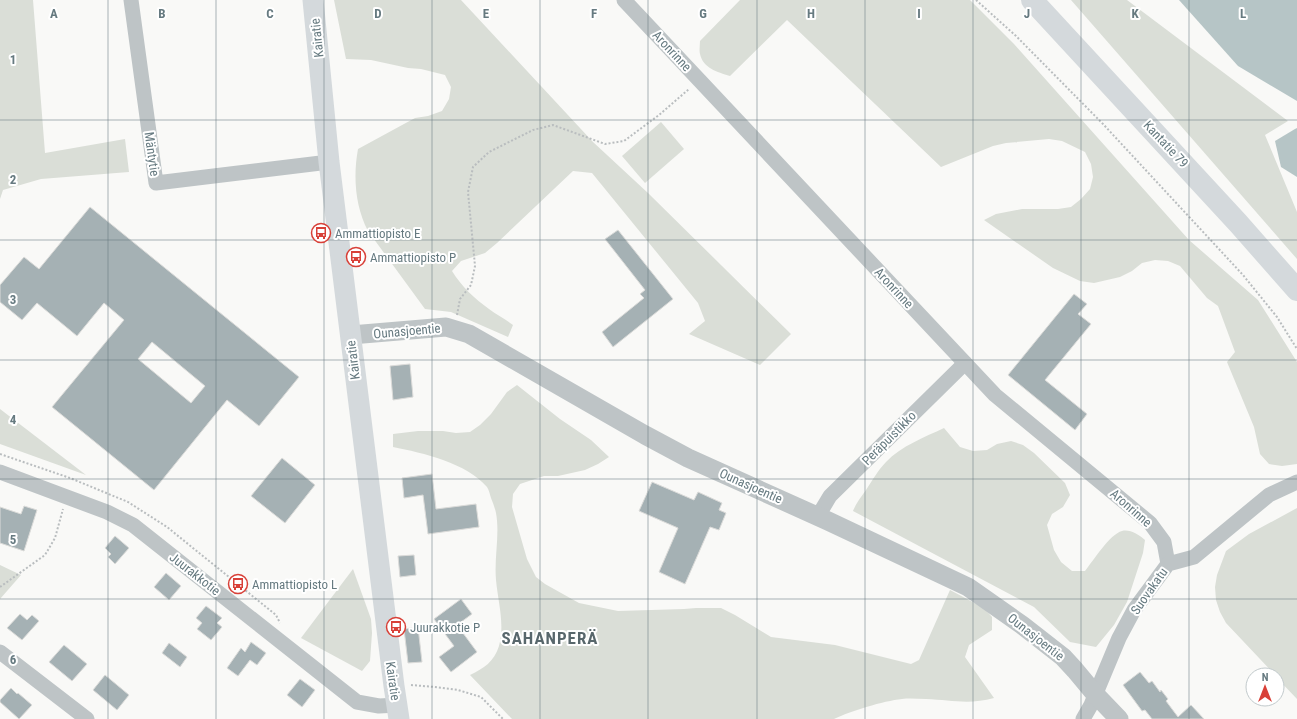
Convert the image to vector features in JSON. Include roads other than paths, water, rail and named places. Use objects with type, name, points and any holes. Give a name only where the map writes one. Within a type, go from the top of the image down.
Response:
[{"type":"main road","name":"Kairatie","points":[[313,0],[329,162],[396,704]]},
{"type":"main road","name":"Kantatie 79","points":[[1032,0],[1238,222],[1297,290]]},
{"type":"street","name":"Mäntytie","points":[[130,0],[156,183],[329,162]]},
{"type":"street","name":"Aronrinne","points":[[624,0],[995,395],[1150,523],[1164,542],[1168,564]]},
{"type":"street","name":"Ounasjoentie","points":[[351,335],[446,327],[469,334],[651,439],[688,458],[818,516],[968,587],[1022,625],[1062,658],[1075,670],[1119,719]]},
{"type":"street","name":"Peräpuistikko","points":[[818,516],[830,496],[965,363]]},
{"type":"street","name":"Juurakkotie","points":[[0,472],[107,512],[133,525],[357,702],[379,706],[396,704]]},
{"type":"street","name":"Suovakatu","points":[[1083,719],[1134,610],[1168,564],[1194,557],[1269,495],[1297,482]]},
{"type":"street","points":[[0,652],[87,719]]},
{"type":"place","name":"Ammattiopisto E","points":[[321,233]]},
{"type":"place","name":"Ammattiopisto P","points":[[356,257]]},
{"type":"place","name":"Ammattiopisto L","points":[[238,584]]},
{"type":"place","name":"Juurakkotie P","points":[[396,627]]},
{"type":"district","name":"SAHANPERÄ","points":[[550,638]]}]
